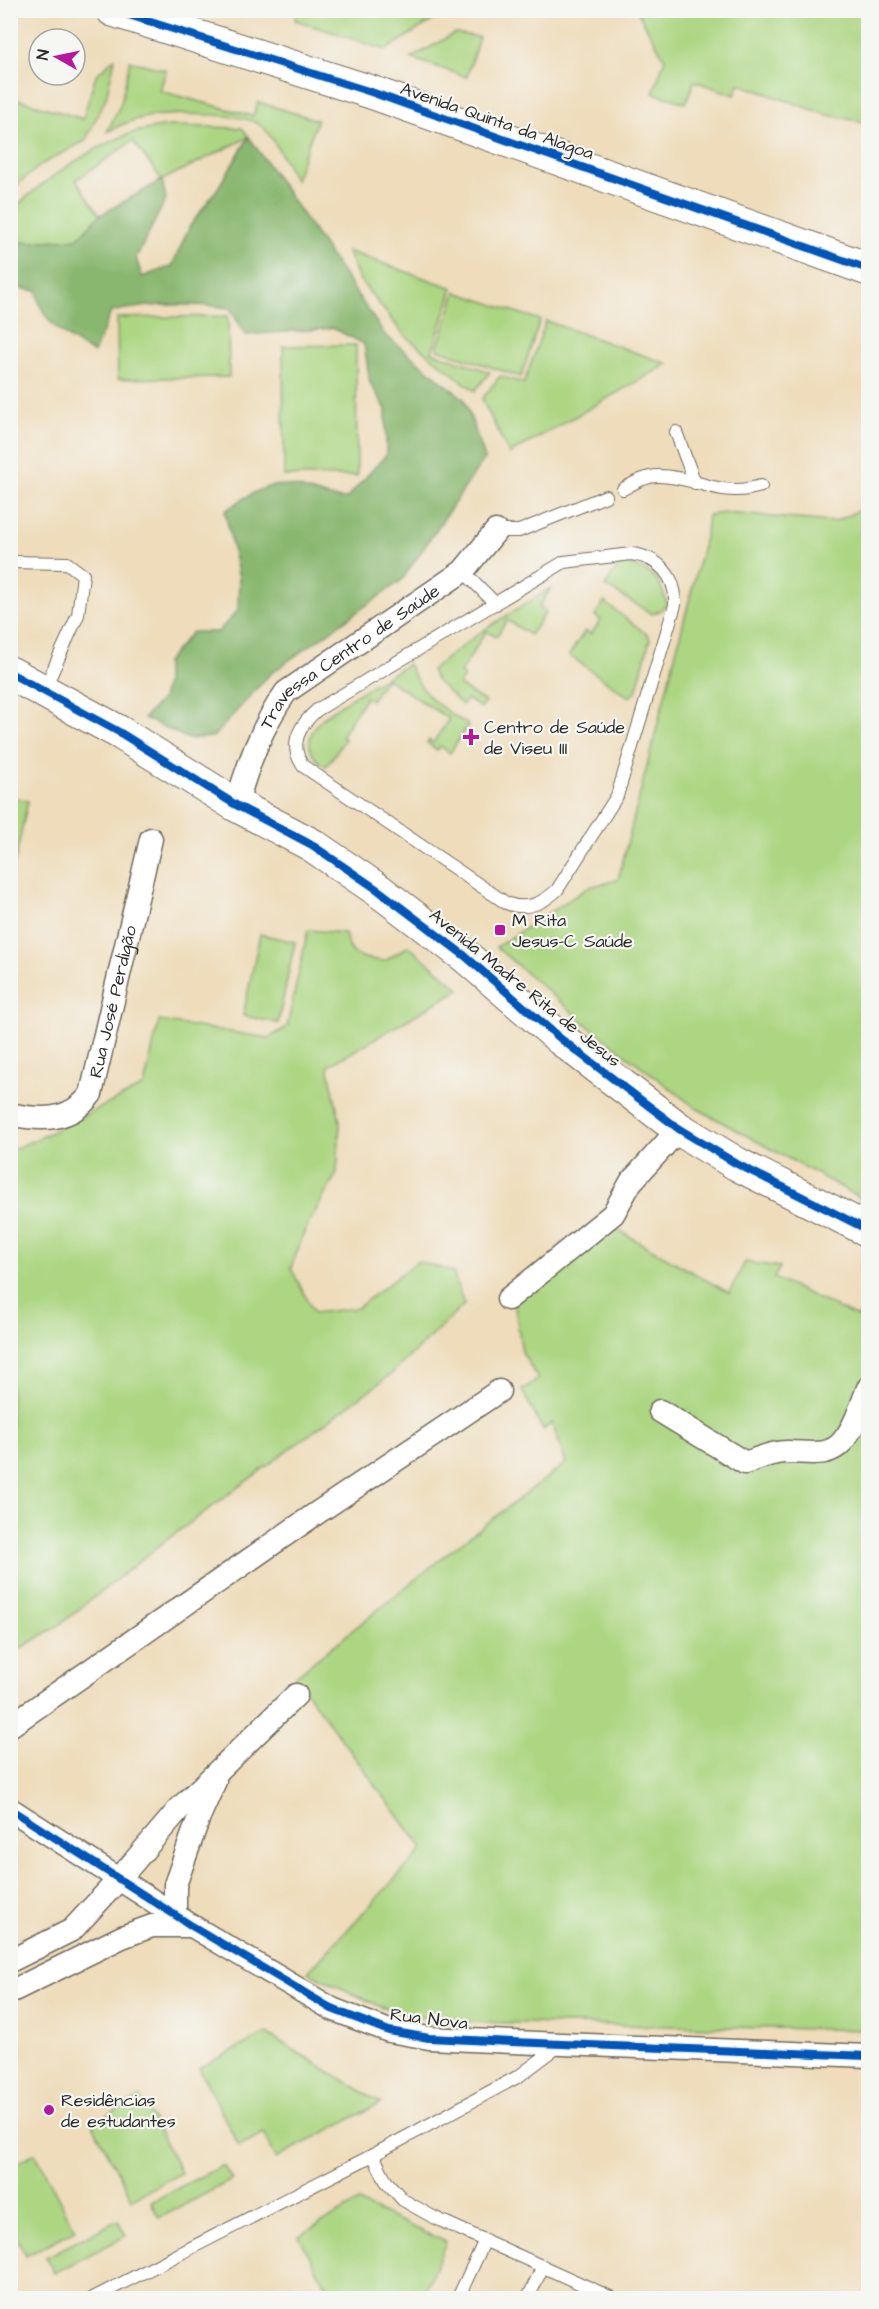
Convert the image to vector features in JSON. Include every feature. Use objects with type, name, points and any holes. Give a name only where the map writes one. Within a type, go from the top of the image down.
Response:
[{"type":"street","name":"Avenida Quinta da Alagoa","points":[[113,10],[371,92],[868,269]]},
{"type":"street","name":"Travessa Centro de Saúde","points":[[236,805],[251,756],[272,712],[285,692],[463,571],[496,531]]},
{"type":"street","name":"Avenida Madre Rita de Jesus","points":[[10,673],[119,732],[236,805],[308,843],[378,890],[465,956],[561,1039],[680,1129],[737,1164],[868,1230]]},
{"type":"street","name":"Rua José Perdigão","points":[[19,1116],[59,1117],[77,1109],[91,1094],[151,839]]},
{"type":"street","points":[[508,1299],[613,1214],[631,1182],[680,1129]]},
{"type":"street","points":[[660,1411],[745,1463],[784,1452],[809,1454],[831,1451],[842,1443],[852,1426],[868,1388]]},
{"type":"street","points":[[10,1726],[311,1517],[499,1391]]},
{"type":"street","points":[[10,1961],[72,1930],[179,1809],[296,1695]]},
{"type":"street","points":[[10,1992],[122,1937],[152,1926],[184,1920],[175,1885],[209,1792],[223,1766]]},
{"type":"street","name":"Rua Nova","points":[[10,1809],[184,1920],[332,2009],[389,2031],[429,2038],[868,2056]]},
{"type":"lane","points":[[676,432],[695,483]]},
{"type":"lane","points":[[623,489],[643,479],[657,476],[727,491],[746,491],[761,486]]},
{"type":"lane","points":[[496,531],[519,531],[606,496]]},
{"type":"lane","points":[[631,554],[648,558],[665,569],[674,587],[675,596],[675,605],[617,795],[557,890],[540,903],[527,906],[506,903],[303,766],[296,747],[299,731],[317,710],[496,604],[564,562],[631,554]]},
{"type":"lane","points":[[10,562],[67,563],[83,575],[78,615],[44,691]]},
{"type":"lane","points":[[463,571],[496,604]]},
{"type":"lane","points":[[93,2298],[373,2155],[509,2082],[562,2044]]},
{"type":"lane","points":[[373,2155],[386,2181],[403,2200],[433,2217],[543,2266],[604,2297]]},
{"type":"lane","points":[[458,2298],[485,2240]]},
{"type":"lane","points":[[528,2298],[543,2266]]},
{"type":"green space","points":[[447,10],[454,13],[433,20],[386,50],[295,20],[297,11]]},
{"type":"green space","points":[[637,11],[868,11],[868,123],[828,115],[739,84],[735,95],[694,81],[686,103],[653,93],[665,59]]},
{"type":"green space","points":[[455,33],[479,37],[467,77],[411,58]]},
{"type":"green space","points":[[115,58],[106,98],[85,141],[42,164],[11,190],[11,97],[83,119],[96,75]]},
{"type":"green space","points":[[130,61],[166,70],[160,91],[253,116],[258,102],[317,120],[295,180],[270,136],[260,125],[251,121],[222,116],[187,114],[157,116],[130,121],[107,132],[121,103]]},
{"type":"green space","points":[[169,126],[242,128],[249,137],[162,180],[133,141],[76,180],[100,215],[77,239],[11,243],[10,212],[69,165],[120,138],[140,131]]},
{"type":"green space","points":[[249,137],[385,335],[464,399],[485,458],[402,580],[270,674],[213,737],[189,739],[144,718],[162,699],[166,683],[166,662],[192,632],[218,632],[238,610],[239,578],[225,511],[258,491],[285,485],[346,499],[386,455],[386,409],[370,383],[364,344],[333,328],[245,335],[230,308],[170,305],[111,312],[94,353],[57,329],[43,312],[37,291],[11,287],[11,247],[12,243],[77,239],[100,215],[162,180],[166,199],[136,258],[142,277],[172,266],[190,226],[218,188]]},
{"type":"green space","points":[[347,251],[453,288],[432,352],[490,372],[475,391],[405,336],[359,279]]},
{"type":"green space","points":[[456,292],[540,320],[521,377],[437,349]]},
{"type":"green space","points":[[228,316],[229,377],[118,379],[117,318]]},
{"type":"green space","points":[[546,321],[668,364],[509,454],[482,399],[500,376],[524,383]]},
{"type":"green space","points":[[356,345],[357,476],[284,476],[283,346]]},
{"type":"green space","points":[[868,506],[868,1202],[696,1108],[592,1029],[496,947],[589,887],[618,880],[706,534],[708,515],[725,513],[834,522]]},
{"type":"green space","points":[[627,563],[650,573],[658,581],[667,604],[659,611],[652,614],[605,586],[619,565]]},
{"type":"green space","points":[[551,588],[539,607],[546,612],[530,635],[507,620],[496,637],[486,631],[460,673],[464,676],[459,685],[485,702],[481,708],[467,699],[462,705],[436,680],[431,670],[485,629]]},
{"type":"green space","points":[[604,602],[648,635],[650,639],[636,692],[629,697],[569,655],[585,631],[591,634],[601,620],[595,616]]},
{"type":"green space","points":[[408,664],[426,693],[468,725],[450,753],[440,746],[437,750],[427,743],[429,740],[433,743],[449,719],[386,678],[371,700],[366,697],[341,736],[345,739],[326,767],[310,748],[310,738],[317,724],[355,695]]},
{"type":"green space","points":[[10,797],[28,801],[11,879]]},
{"type":"green space","points":[[308,930],[345,933],[347,942],[354,953],[369,959],[385,961],[408,946],[460,989],[328,1066],[340,1122],[337,1173],[305,1230],[291,1268],[314,1313],[357,1308],[418,1261],[453,1272],[464,1305],[390,1375],[160,1545],[58,1626],[11,1654],[11,1150],[144,1086],[159,1021],[269,1038],[287,1027]]},
{"type":"green space","points":[[260,934],[295,942],[278,1023],[243,1016]]},
{"type":"green space","points":[[616,1229],[729,1293],[745,1262],[780,1267],[774,1278],[868,1322],[868,2030],[461,2022],[427,2018],[383,2008],[308,1972],[423,1849],[295,1677],[449,1552],[566,1463],[552,1423],[543,1430],[522,1390],[538,1379],[522,1352],[514,1302],[553,1271]]},
{"type":"green space","points":[[266,2033],[381,2103],[276,2158],[264,2133],[239,2146],[199,2068]]},
{"type":"green space","points":[[141,2097],[181,2173],[132,2199],[92,2123]]},
{"type":"green space","points":[[35,2153],[75,2230],[26,2256],[11,2226],[11,2166]]},
{"type":"green space","points":[[223,2165],[232,2180],[159,2218],[151,2202]]},
{"type":"green space","points":[[358,2202],[446,2242],[422,2298],[332,2298],[299,2236]]},
{"type":"green space","points":[[118,2220],[126,2236],[54,2273],[46,2257]]},
{"type":"cycle path","points":[[113,10],[371,92],[868,269]]},
{"type":"cycle path","points":[[10,673],[119,732],[236,805],[312,845],[378,890],[465,956],[561,1039],[679,1129],[737,1164],[868,1230]]},
{"type":"cycle path","points":[[10,1809],[192,1926],[332,2009],[389,2031],[429,2038],[868,2056]]},
{"type":"place","name":"Centro de Saúde de Viseu III","points":[[471,737]]},
{"type":"place","name":"M Rita Jesus-C Saúde","points":[[500,930]]},
{"type":"place","name":"Residências de estudantes","points":[[49,2110]]}]
